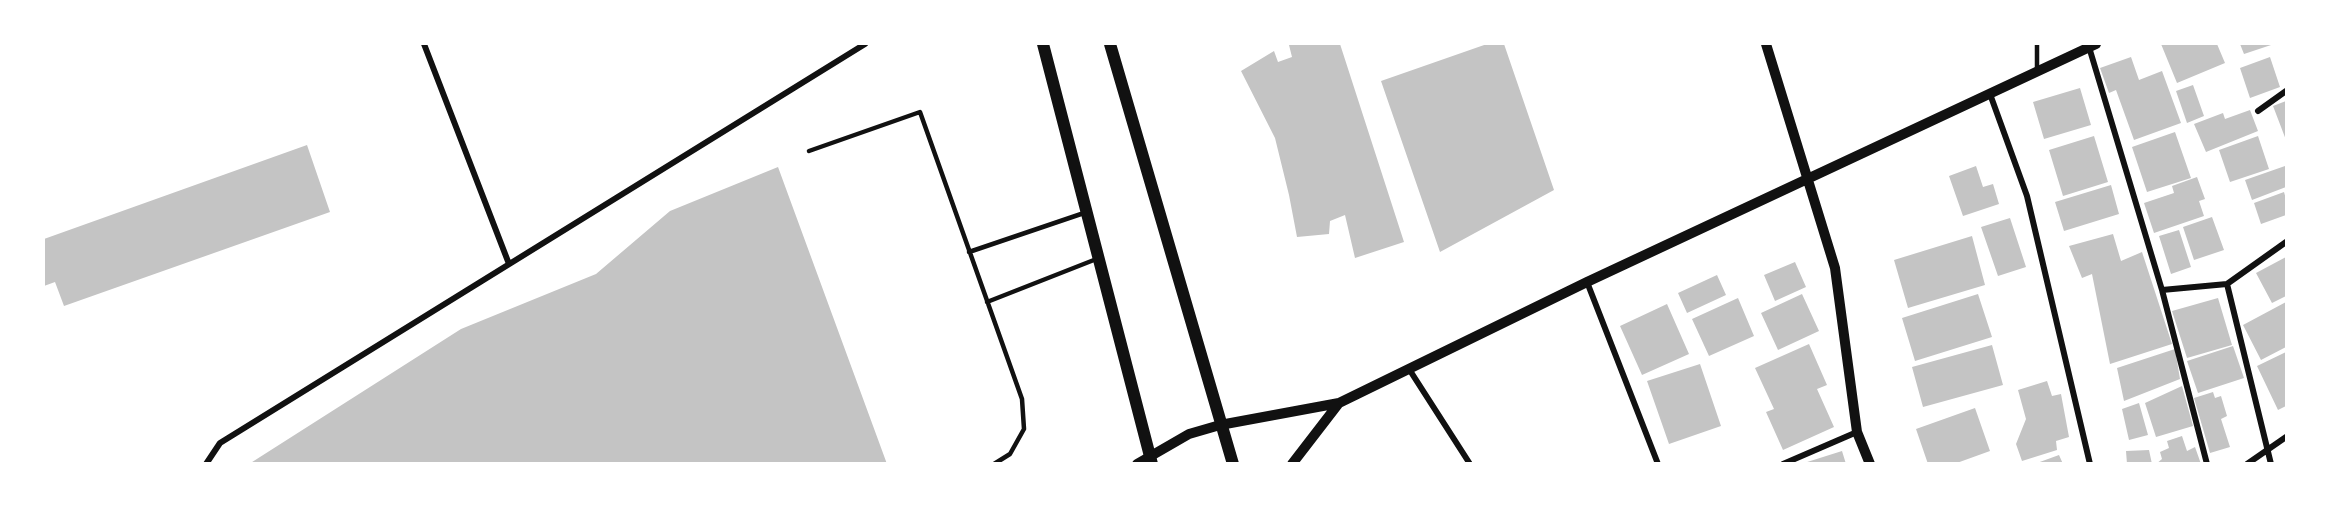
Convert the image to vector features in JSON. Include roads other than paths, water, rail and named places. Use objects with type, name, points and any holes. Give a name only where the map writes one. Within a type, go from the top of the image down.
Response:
[{"type":"main road","points":[[1043,44],[1151,460]]},
{"type":"main road","points":[[1110,44],[1233,464]]},
{"type":"street","points":[[424,44],[508,264]]},
{"type":"street","points":[[206,464],[220,443],[865,44]]},
{"type":"street","points":[[1767,44],[1809,177],[1834,268],[1857,432],[1870,464]]},
{"type":"street","points":[[1137,464],[1151,460],[1189,434],[1220,425],[1339,403],[1587,282],[2092,45],[2162,290],[2207,464]]},
{"type":"street","points":[[2258,111],[2286,91]]},
{"type":"street","points":[[1990,94],[2027,196],[2090,464]]},
{"type":"street","points":[[2162,290],[2227,284],[2286,242]]},
{"type":"street","points":[[1587,282],[1658,464]]},
{"type":"street","points":[[2227,284],[2271,464]]},
{"type":"street","points":[[1408,369],[1470,464]]},
{"type":"street","points":[[1292,464],[1339,403]]},
{"type":"street","points":[[1783,464],[1857,432]]},
{"type":"street","points":[[2247,464],[2286,437]]},
{"type":"lane","points":[[2037,44],[2037,72]]},
{"type":"lane","points":[[809,150],[920,112],[1022,399],[1024,429],[1010,454],[994,464]]},
{"type":"lane","points":[[969,252],[1087,212]]},
{"type":"lane","points":[[987,302],[1099,258]]}]
